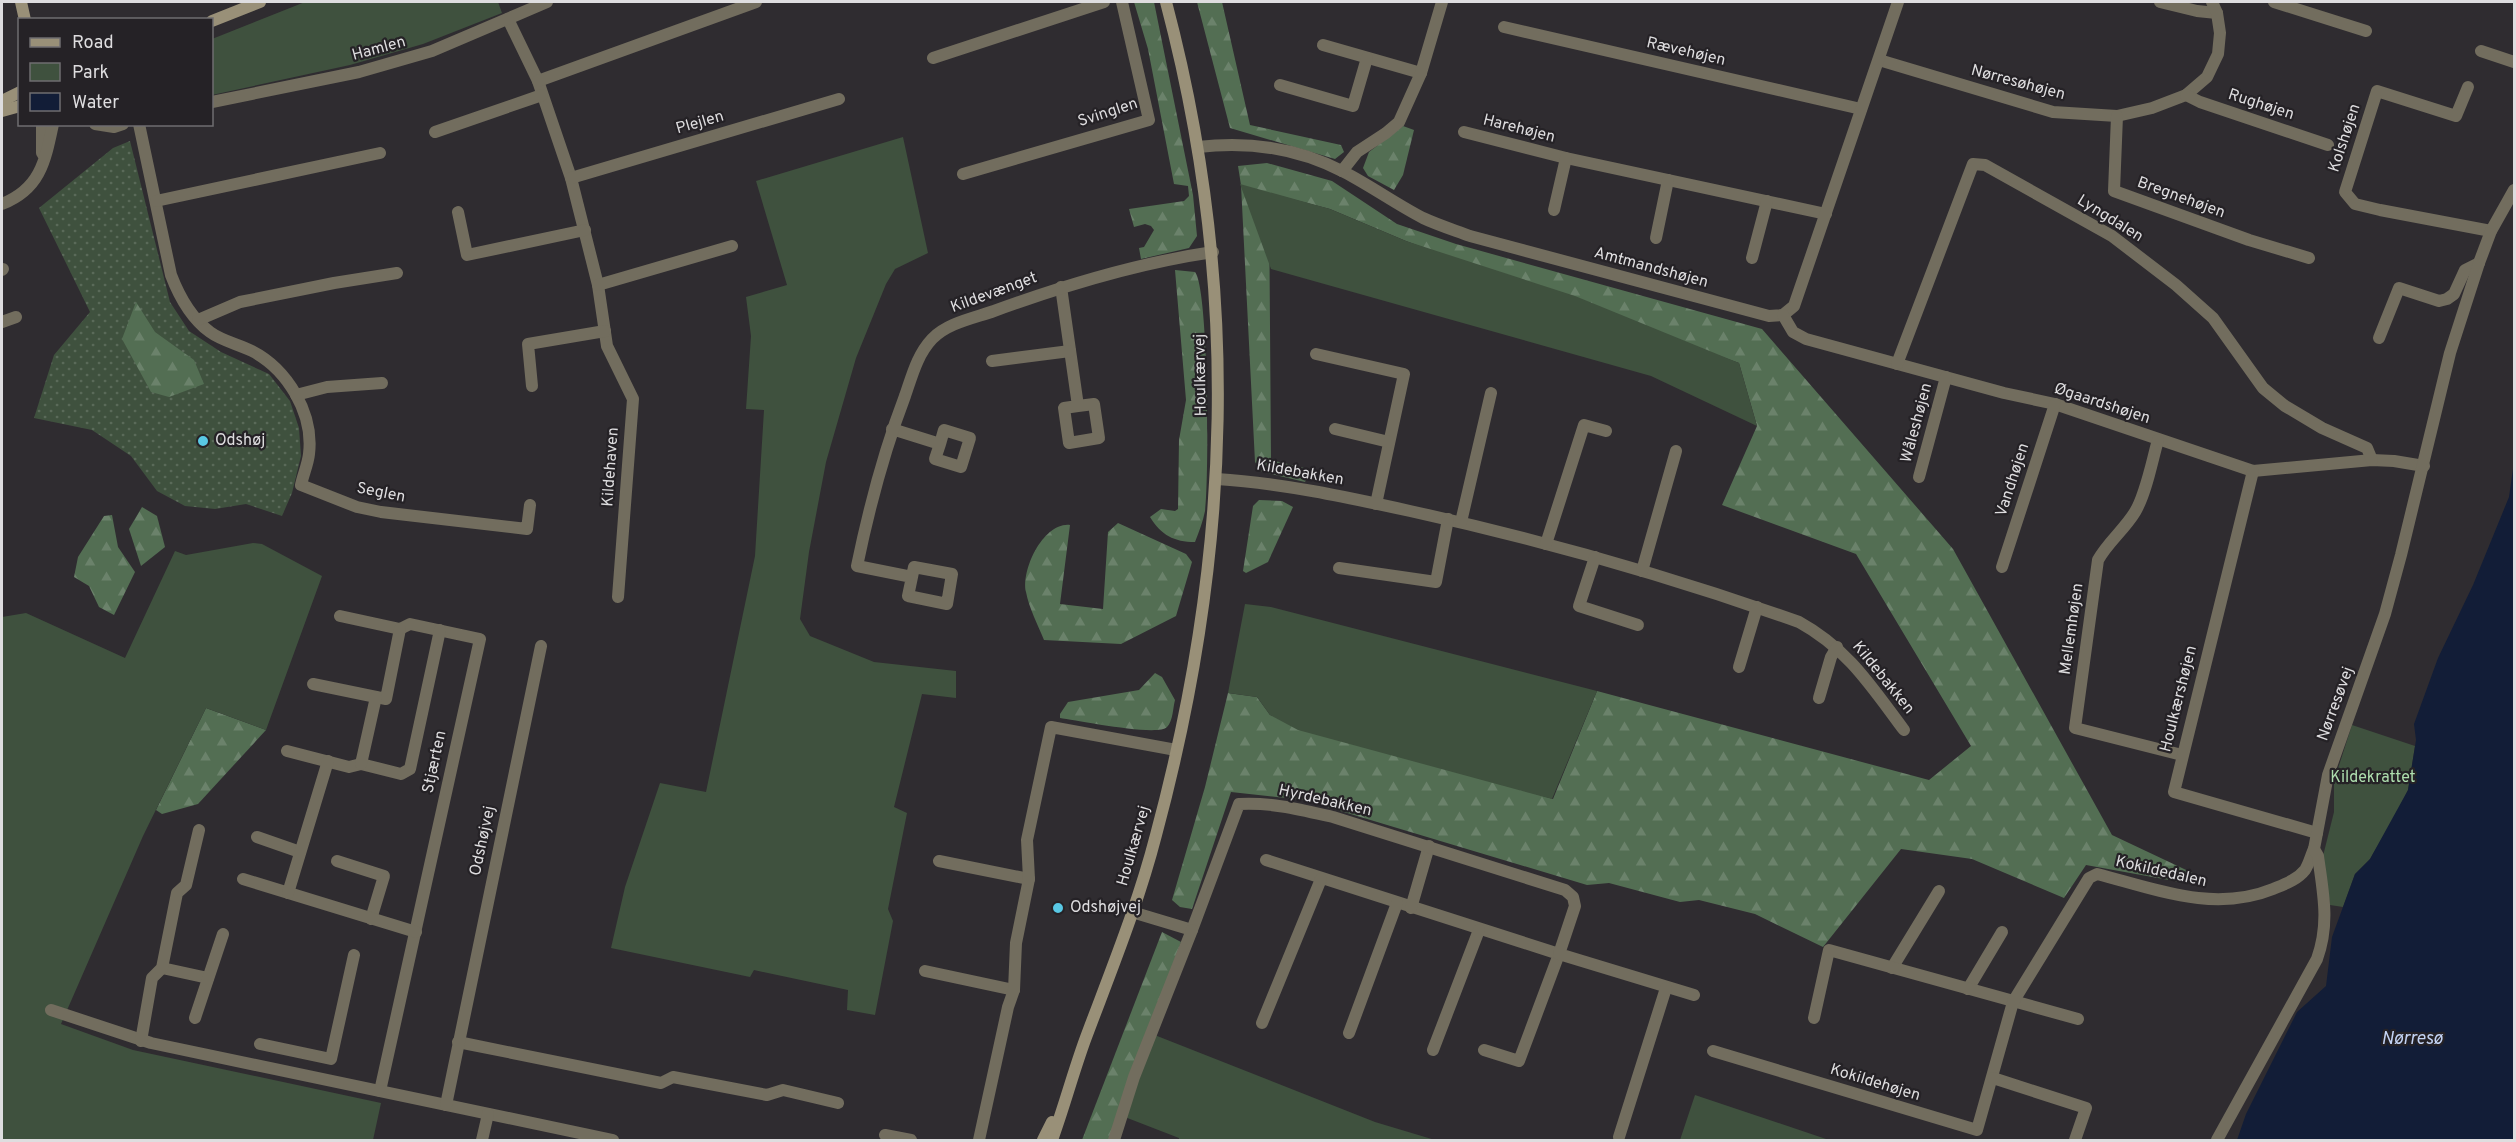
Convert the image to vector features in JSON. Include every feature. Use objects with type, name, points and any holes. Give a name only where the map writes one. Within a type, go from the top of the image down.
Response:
[{"type":"street","points":[[213,21],[260,2]]},
{"type":"street","name":"Hamlen","points":[[213,102],[359,72],[432,51],[547,2]]},
{"type":"street","points":[[538,81],[756,2]]},
{"type":"street","points":[[933,58],[1104,2]]},
{"type":"street","name":"Svinglen","points":[[963,174],[1149,120],[1122,2]]},
{"type":"street","name":"Houlkærvej","points":[[1052,1140],[1069,1085],[1132,912],[1156,836],[1197,656],[1209,569],[1217,479],[1220,393],[1213,252],[1198,147],[1166,2]]},
{"type":"street","points":[[1342,171],[1357,152],[1399,122],[1420,73],[1442,2]]},
{"type":"street","points":[[1783,315],[1794,306],[1879,60],[1896,2]]},
{"type":"street","points":[[2160,2],[2196,10],[2214,7]]},
{"type":"street","points":[[2274,2],[2366,31]]},
{"type":"street","name":"Nørresøhøjen","points":[[1879,60],[2053,112],[2116,116],[2152,108],[2186,94],[2207,77],[2218,54],[2220,33],[2214,7]]},
{"type":"street","points":[[508,19],[538,81],[571,178],[598,285],[605,332],[528,344],[532,386]]},
{"type":"street","name":"Rævehøjen","points":[[1504,27],[1861,108]]},
{"type":"street","points":[[1323,45],[1420,73]]},
{"type":"street","points":[[2481,51],[2514,62]]},
{"type":"street","points":[[1280,85],[1353,106],[1367,58]]},
{"type":"street","name":"Kolshøjen","points":[[2468,87],[2456,116],[2377,91],[2344,192],[2355,204],[2491,231]]},
{"type":"street","points":[[2,101],[18,93]]},
{"type":"street","name":"Rughøjen","points":[[2186,94],[2200,102],[2328,145]]},
{"type":"street","points":[[435,132],[542,95]]},
{"type":"street","name":"Plejlen","points":[[571,178],[839,99]]},
{"type":"street","points":[[2,111],[18,107]]},
{"type":"street","name":"Bregnehøjen","points":[[2116,116],[2114,191],[2249,240],[2309,258]]},
{"type":"street","points":[[42,126],[43,160]]},
{"type":"street","points":[[2,204],[17,198],[32,186],[39,175],[52,126]]},
{"type":"street","name":"Seglen","points":[[139,126],[171,275],[178,294],[209,332],[251,350],[270,362],[285,377],[304,413],[309,454],[301,485],[357,507],[381,512],[526,529],[530,505]]},
{"type":"street","name":"Harehøjen","points":[[1464,132],[1566,158],[1826,214]]},
{"type":"street","name":"Amtmandshøjen","points":[[1198,147],[1221,144],[1279,148],[1312,157],[1342,171],[1424,218],[1470,236],[1769,316],[1783,315]]},
{"type":"street","points":[[156,201],[380,153]]},
{"type":"street","name":"Harehøjen","points":[[1554,210],[1566,158]]},
{"type":"street","name":"Lyngdalen","points":[[1897,364],[1972,164],[1985,165],[2112,236],[2176,285],[2213,318],[2263,388],[2285,406],[2322,428],[2367,448],[2372,460]]},
{"type":"street","points":[[1656,238],[1668,180]]},
{"type":"street","name":"Nørresøvej","points":[[2217,1140],[2317,959],[2325,939],[2324,905],[2318,856],[2314,849],[2328,775],[2385,614],[2451,353],[2479,263],[2491,231],[2514,190]]},
{"type":"street","points":[[1752,258],[1767,201]]},
{"type":"street","points":[[458,212],[467,255],[585,230]]},
{"type":"street","points":[[598,285],[732,246]]},
{"type":"street","name":"Kildevænget","points":[[912,577],[857,566],[869,509],[892,429],[919,357],[936,335],[951,326],[1061,287],[1162,260],[1213,252]]},
{"type":"street","name":"Nørresøvej","points":[[2379,338],[2398,288],[2439,301],[2447,299],[2454,294],[2465,270],[2479,263]]},
{"type":"street","points":[[198,320],[240,302],[397,273]]},
{"type":"street","name":"Kildevænget","points":[[1061,287],[1078,406]]},
{"type":"street","name":"Øgaardshøjen","points":[[1783,315],[1794,332],[1806,339],[2055,404],[2253,471],[2372,460],[2424,466]]},
{"type":"street","points":[[2,322],[16,317]]},
{"type":"street","name":"Kildehaven","points":[[605,332],[607,346],[633,399],[618,597]]},
{"type":"street","points":[[992,362],[1070,351]]},
{"type":"street","points":[[1316,354],[1404,374],[1376,504]]},
{"type":"street","name":"Wåleshøjen","points":[[1919,477],[1946,377]]},
{"type":"street","points":[[296,395],[327,387],[382,382]]},
{"type":"street","points":[[1461,522],[1491,393]]},
{"type":"street","name":"Vandhøjen","points":[[2002,567],[2055,404]]},
{"type":"street","points":[[1546,544],[1584,425],[1606,431]]},
{"type":"street","points":[[892,429],[940,444]]},
{"type":"street","points":[[1335,429],[1389,442]]},
{"type":"street","name":"Mellemhøjen","points":[[2158,440],[2137,509],[2125,527],[2105,547],[2098,560],[2075,728],[2182,755]]},
{"type":"street","points":[[1641,571],[1676,451]]},
{"type":"street","name":"Houlkærshøjen","points":[[2253,471],[2174,792],[2316,834]]},
{"type":"street","name":"Kildebakken","points":[[1217,479],[1293,487],[1461,522],[1595,557],[1799,622],[1838,647],[1904,730]]},
{"type":"street","points":[[1339,568],[1436,582],[1448,519]]},
{"type":"street","points":[[1595,557],[1579,606],[1638,625]]},
{"type":"street","points":[[1739,667],[1757,607]]},
{"type":"street","name":"Stjærten","points":[[340,616],[400,629],[410,624],[480,639],[380,1091]]},
{"type":"street","points":[[313,684],[386,699],[400,629]]},
{"type":"street","name":"Stjærten","points":[[287,751],[349,767],[361,765],[400,774],[410,769],[440,630]]},
{"type":"street","name":"Odshøjvej","points":[[446,1105],[541,646]]},
{"type":"street","name":"Kildebakken","points":[[1819,698],[1832,657],[1838,647]]},
{"type":"street","points":[[361,765],[376,697]]},
{"type":"street","points":[[980,1140],[1008,1007],[1014,990],[1016,943],[1029,879],[1027,840],[1051,727],[1176,750]]},
{"type":"street","points":[[288,893],[328,761]]},
{"type":"street","name":"Hyrdebakken","points":[[1114,1140],[1134,1077],[1239,804],[1255,803],[1323,814],[1565,890],[1573,897],[1575,906],[1519,1061],[1484,1050]]},
{"type":"street","points":[[141,1041],[152,978],[162,968],[177,892],[186,885],[199,830]]},
{"type":"street","points":[[256,837],[300,852]]},
{"type":"street","points":[[1412,908],[1429,846]]},
{"type":"street","name":"Kokildedalen","points":[[2089,878],[2097,874],[2189,898],[2217,901],[2262,893],[2287,883],[2307,868],[2314,849]]},
{"type":"street","points":[[1266,860],[1479,930],[1694,995]]},
{"type":"street","points":[[337,861],[384,876],[371,919]]},
{"type":"street","points":[[939,861],[1029,879]]},
{"type":"street","name":"Kokildehøjen","points":[[1713,1051],[1977,1130],[2013,1002],[2089,878]]},
{"type":"street","points":[[243,879],[416,932]]},
{"type":"street","points":[[1262,1023],[1321,879]]},
{"type":"street","points":[[1892,968],[1939,891]]},
{"type":"street","points":[[1349,1033],[1397,903]]},
{"type":"street","points":[[1132,912],[1192,930]]},
{"type":"street","points":[[1433,1050],[1479,930]]},
{"type":"street","points":[[1968,989],[2002,932]]},
{"type":"street","points":[[195,1018],[223,934]]},
{"type":"street","points":[[1814,1018],[1829,950],[2078,1019]]},
{"type":"street","points":[[260,1044],[331,1059],[354,955]]},
{"type":"street","points":[[162,968],[208,978]]},
{"type":"street","points":[[925,971],[1014,990]]},
{"type":"street","points":[[1619,1137],[1666,988]]},
{"type":"street","points":[[51,1010],[141,1041],[613,1140]]},
{"type":"street","points":[[458,1042],[661,1083],[673,1077],[766,1095],[783,1090],[838,1103]]},
{"type":"street","points":[[287,1071],[290,1050]]},
{"type":"street","points":[[1993,1078],[2086,1108],[2075,1140]]},
{"type":"street","name":"Houlkærvej","points":[[1043,1140],[1069,1085]]},
{"type":"street","points":[[482,1140],[488,1114]]},
{"type":"street","points":[[885,1135],[911,1140]]},
{"type":"green space","points":[[305,2],[498,2],[502,13],[423,44],[350,65],[213,95],[213,39]]},
{"type":"green space","points":[[1134,2],[1154,2],[1193,195],[1197,236],[1189,248],[1141,259],[1139,248],[1144,247],[1154,230],[1145,224],[1134,227],[1129,209],[1184,201],[1189,196],[1188,186],[1174,184],[1148,49]]},
{"type":"green space","points":[[1197,2],[1222,2],[1250,125],[1341,145],[1344,152],[1335,159],[1230,128]]},
{"type":"green space","points":[[1403,126],[1414,130],[1403,175],[1394,190],[1368,176],[1363,168],[1369,152]]},
{"type":"green space","points":[[903,137],[928,253],[895,269],[886,284],[856,358],[826,462],[809,552],[800,619],[810,636],[874,662],[956,671],[956,698],[922,694],[894,807],[907,813],[888,909],[893,921],[875,1015],[847,1010],[848,990],[754,970],[750,977],[611,948],[625,887],[660,783],[706,792],[755,556],[764,410],[746,409],[751,336],[746,297],[787,285],[756,181]]},
{"type":"green space","points":[[130,141],[170,302],[189,331],[221,352],[269,374],[290,401],[299,428],[301,456],[292,493],[282,516],[246,504],[215,509],[185,506],[157,491],[131,456],[92,430],[34,418],[54,355],[90,312],[39,208],[113,148]]},
{"type":"green space","points":[[1267,163],[1332,181],[1397,224],[1456,244],[1762,329],[1953,549],[2112,835],[2201,877],[2180,882],[2086,865],[2064,898],[1972,859],[1901,849],[1823,947],[1755,914],[1699,900],[1680,902],[1609,883],[1587,885],[1304,800],[1231,792],[1192,909],[1180,907],[1172,900],[1205,787],[1228,693],[1257,697],[1270,715],[1553,799],[1597,691],[1929,780],[1971,746],[1856,554],[1722,505],[1757,426],[1739,363],[1406,241],[1330,209],[1269,193],[1271,460],[1304,468],[1309,474],[1305,482],[1262,472],[1255,462],[1241,185],[1238,166]]},
{"type":"green space","points":[[1240,184],[1330,209],[1406,241],[1575,296],[1739,363],[1757,426],[1651,376],[1271,269]]},
{"type":"green space","points":[[1175,270],[1195,272],[1200,286],[1203,312],[1207,386],[1206,493],[1205,511],[1195,542],[1174,539],[1164,533],[1150,517],[1161,509],[1175,511],[1178,509],[1179,440],[1186,400]]},
{"type":"green space","points":[[136,302],[155,332],[194,360],[204,384],[169,397],[151,392],[122,339]]},
{"type":"green space","points":[[1259,500],[1282,501],[1293,507],[1268,562],[1246,573],[1243,571],[1253,506]]},
{"type":"green space","points":[[142,507],[157,516],[165,547],[141,566],[129,529]]},
{"type":"green space","points":[[112,515],[118,547],[135,572],[114,615],[99,607],[89,586],[74,577],[78,557],[104,516]]},
{"type":"green space","points":[[1118,523],[1186,554],[1192,562],[1176,616],[1121,644],[1044,640],[1031,610],[1025,582],[1036,549],[1051,531],[1060,526],[1070,525],[1060,604],[1103,609],[1108,532]]},
{"type":"green space","points":[[253,543],[262,544],[322,576],[266,730],[206,708],[143,836],[61,1024],[133,1050],[381,1103],[373,1140],[2,1140],[2,617],[26,613],[125,658],[175,551],[186,555]]},
{"type":"green space","points":[[1245,604],[1271,607],[1597,691],[1552,799],[1298,730],[1270,715],[1257,697],[1228,693]]},
{"type":"green space","points":[[1155,673],[1162,677],[1175,700],[1172,718],[1167,727],[1160,730],[1133,729],[1060,718],[1068,702],[1139,690]]},
{"type":"green space","points":[[206,708],[266,730],[198,804],[162,814],[156,810]]},
{"type":"green space","name":"Kildekrattet","points":[[2352,725],[2415,746],[2408,790],[2370,859],[2355,874],[2343,907],[2330,905],[2323,856],[2334,812],[2334,781]]},
{"type":"green space","points":[[1162,932],[1181,942],[1110,1140],[1082,1140]]},
{"type":"green space","points":[[1147,1032],[1375,1122],[1435,1140],[1179,1140],[1179,1138],[1117,1114]]},
{"type":"green space","points":[[1695,1095],[1829,1140],[1680,1140]]},
{"type":"water","name":"Nørresø","points":[[2514,462],[2514,1140],[2237,1140],[2246,1114],[2297,1012],[2326,986],[2332,937],[2355,874],[2370,859],[2408,790],[2416,740],[2414,724],[2438,658],[2473,585],[2509,497]]},
{"type":"place","name":"Odshøj","points":[[203,441]]},
{"type":"place","name":"Odshøjvej","points":[[1058,908]]}]
